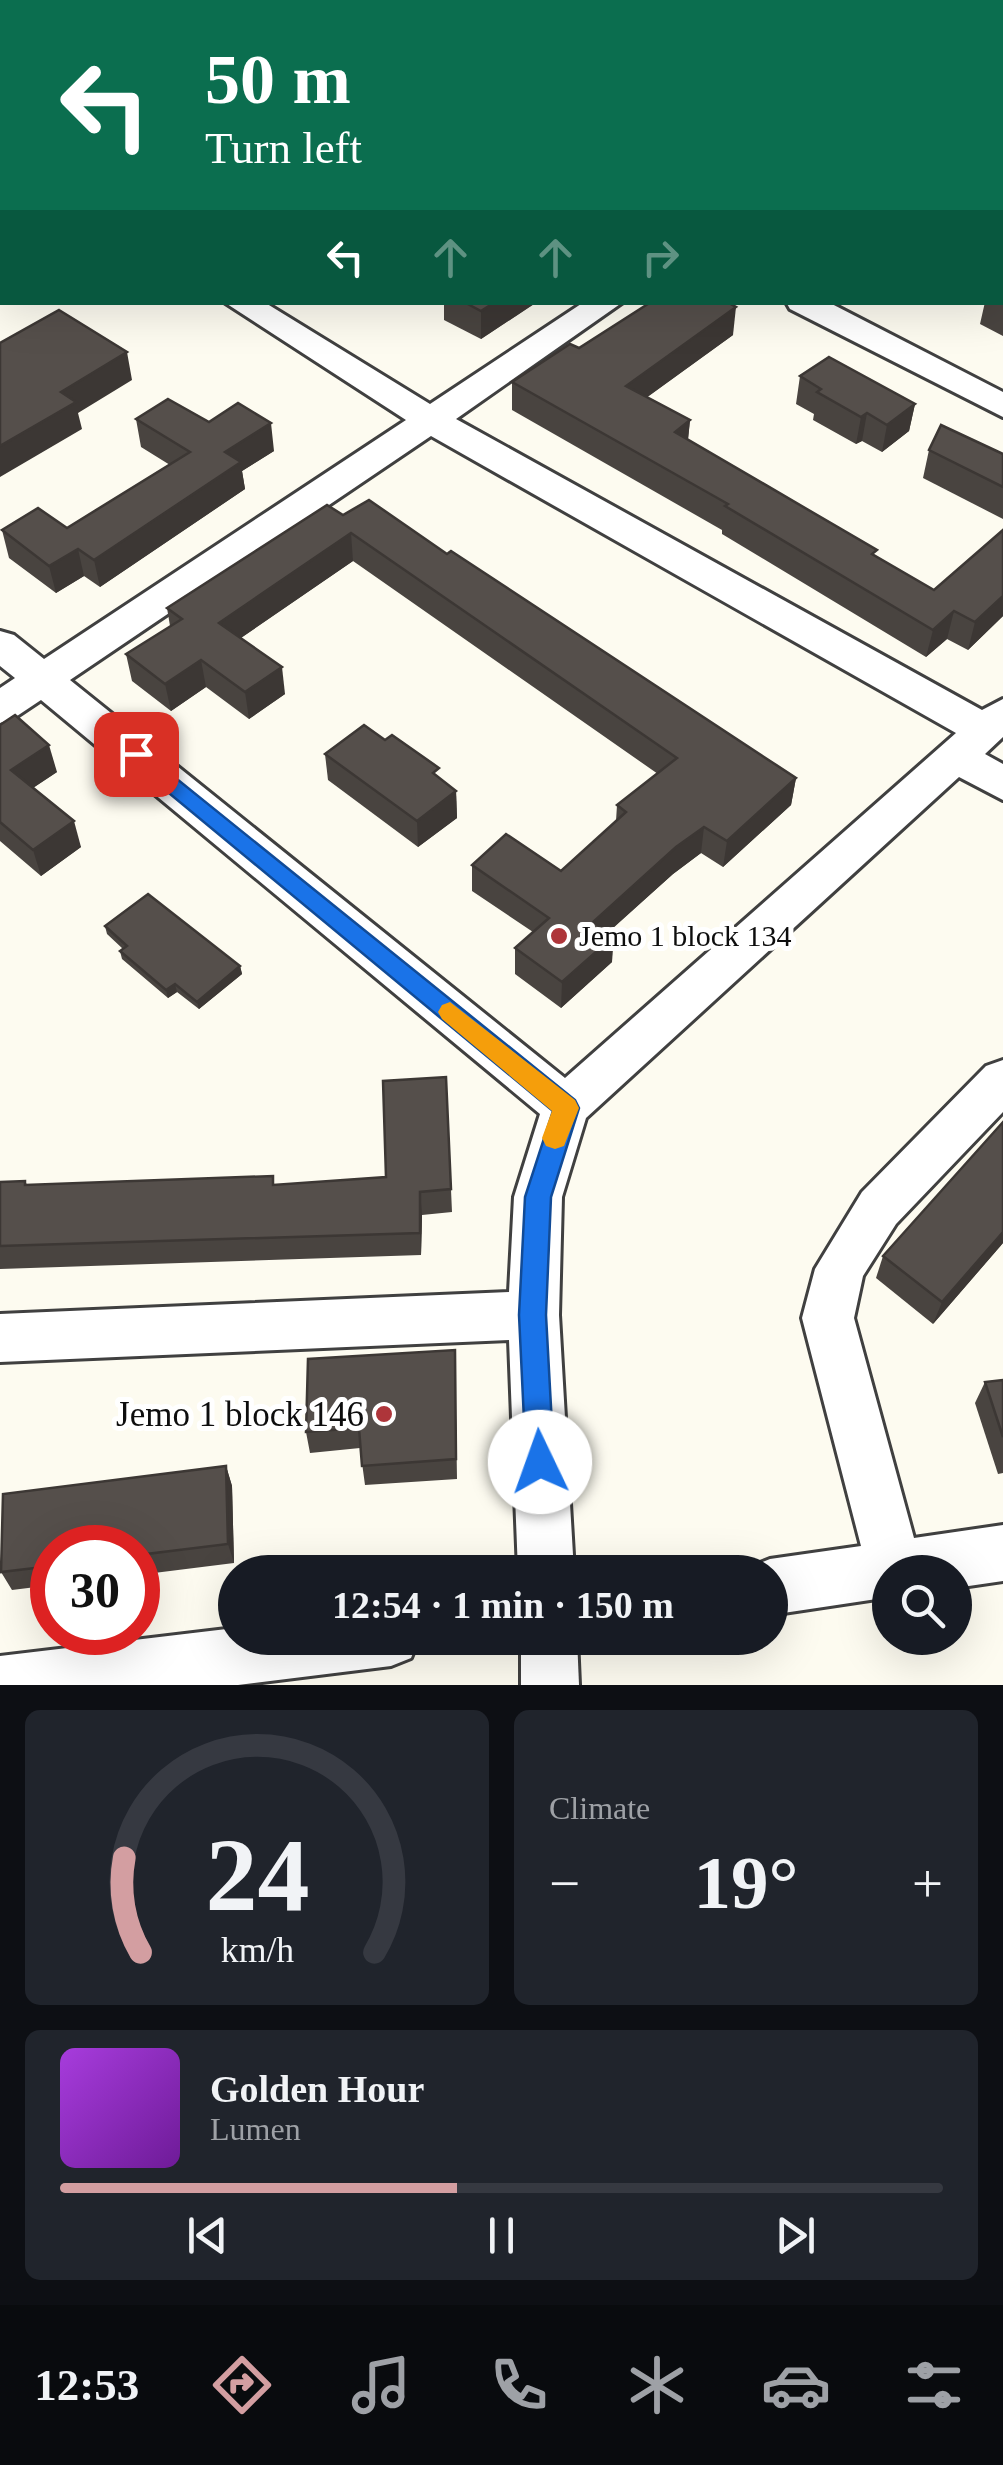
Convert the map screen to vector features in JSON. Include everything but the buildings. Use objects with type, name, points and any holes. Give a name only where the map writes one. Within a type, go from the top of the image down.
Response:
[{"type":"street","points":[[245,305],[430,420],[982,734],[1003,784]]},
{"type":"street","points":[[0,708],[602,305]]},
{"type":"street","points":[[808,305],[1003,406]]},
{"type":"street","points":[[0,645],[566,1108]]},
{"type":"street","points":[[545,1555],[533,1315],[538,1197],[566,1108],[982,734]]},
{"type":"street","points":[[891,1555],[828,1318],[840,1269],[879,1208],[1003,1080]]},
{"type":"street","points":[[0,1338],[533,1315]]},
{"type":"street","points":[[972,1558],[1003,1554]]},
{"type":"street","points":[[788,1584],[872,1572]]},
{"type":"street","points":[[0,1685],[250,1655]]},
{"type":"street","points":[[549,1655],[550,1685]]},
{"type":"slow traffic","points":[[450,1012],[566,1108],[555,1138]]},
{"type":"place","name":"Jemo 1 block 134","points":[[559,936]]},
{"type":"place","name":"Jemo 1 block 146","points":[[384,1414]]},
{"type":"route","points":[[136,754],[566,1108],[538,1197],[533,1315],[540,1462]]}]
